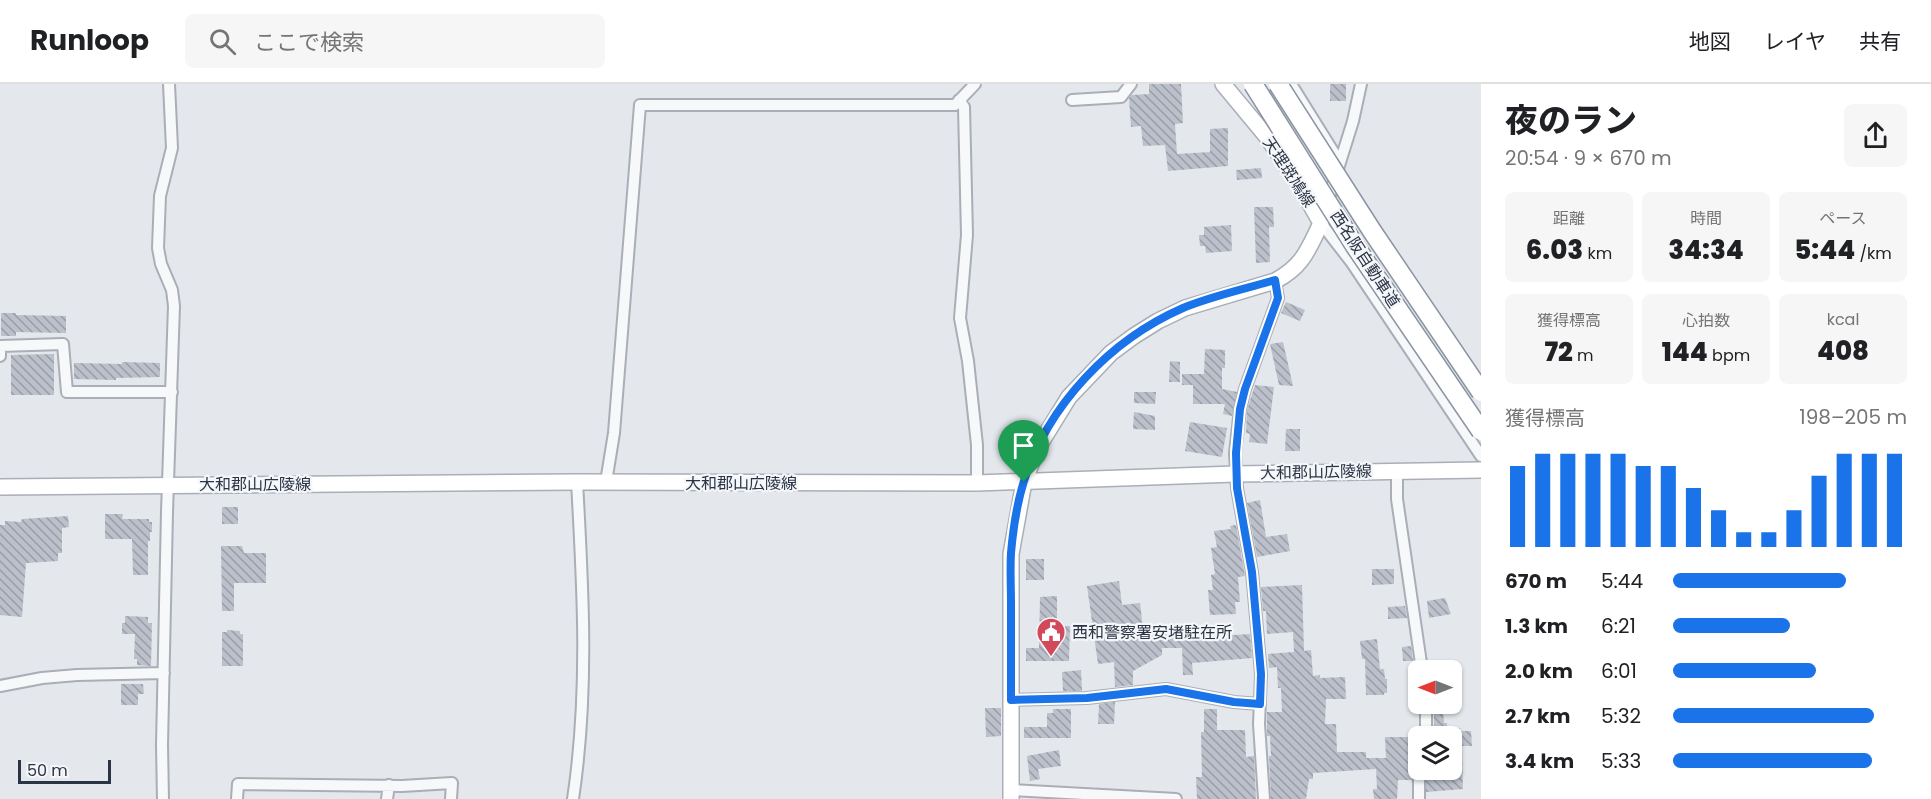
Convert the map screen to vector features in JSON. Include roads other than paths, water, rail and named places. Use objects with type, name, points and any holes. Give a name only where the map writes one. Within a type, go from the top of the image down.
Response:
[{"type":"highway","name":"西名阪自動車道","points":[[1253,84],[1362,255],[1481,431]]},
{"type":"highway","name":"西名阪自動車道","points":[[1278,84],[1372,231],[1481,392]]},
{"type":"main road","name":"天理斑鳩線","points":[[1011,794],[1011,554],[1024,482],[1037,449],[1069,396],[1111,353],[1142,331],[1185,308],[1275,280],[1297,266],[1321,223],[1297,181],[1267,137],[1223,84]]},
{"type":"main road","name":"大和郡山広陵線","points":[[0,486],[577,482],[977,483],[1235,474],[1481,470]]},
{"type":"street","points":[[163,799],[164,673],[174,306],[172,290],[161,264],[158,248],[160,196],[172,148],[169,84]]},
{"type":"street","points":[[606,482],[614,433],[640,105],[955,105],[975,84]]},
{"type":"street","points":[[1071,100],[1121,96],[1131,84]]},
{"type":"street","points":[[1291,84],[1339,161]]},
{"type":"street","points":[[1361,84],[1353,121],[1321,223],[1352,263],[1481,456]]},
{"type":"street","points":[[959,100],[964,106],[966,225],[960,318],[968,360],[977,445],[977,483]]},
{"type":"street","points":[[1264,799],[1259,724],[1261,674],[1252,572],[1235,474],[1240,409],[1253,366],[1276,308],[1278,298],[1275,280]]},
{"type":"street","points":[[0,356],[0,345],[63,344],[67,392],[172,392]]},
{"type":"street","points":[[1397,471],[1397,498],[1421,660]]},
{"type":"street","points":[[573,799],[584,683],[583,591],[577,482]]},
{"type":"street","points":[[0,686],[42,678],[77,675],[164,673]]},
{"type":"street","points":[[1011,700],[1087,698],[1166,689],[1234,702],[1260,704]]},
{"type":"street","points":[[1419,780],[1419,799]]},
{"type":"street","points":[[237,799],[238,784],[452,783],[451,799]]},
{"type":"street","points":[[387,799],[389,785]]},
{"type":"street","points":[[1011,794],[1176,799]]},
{"type":"place","name":"西和警察署安堵駐在所","points":[[1051,658]]}]
